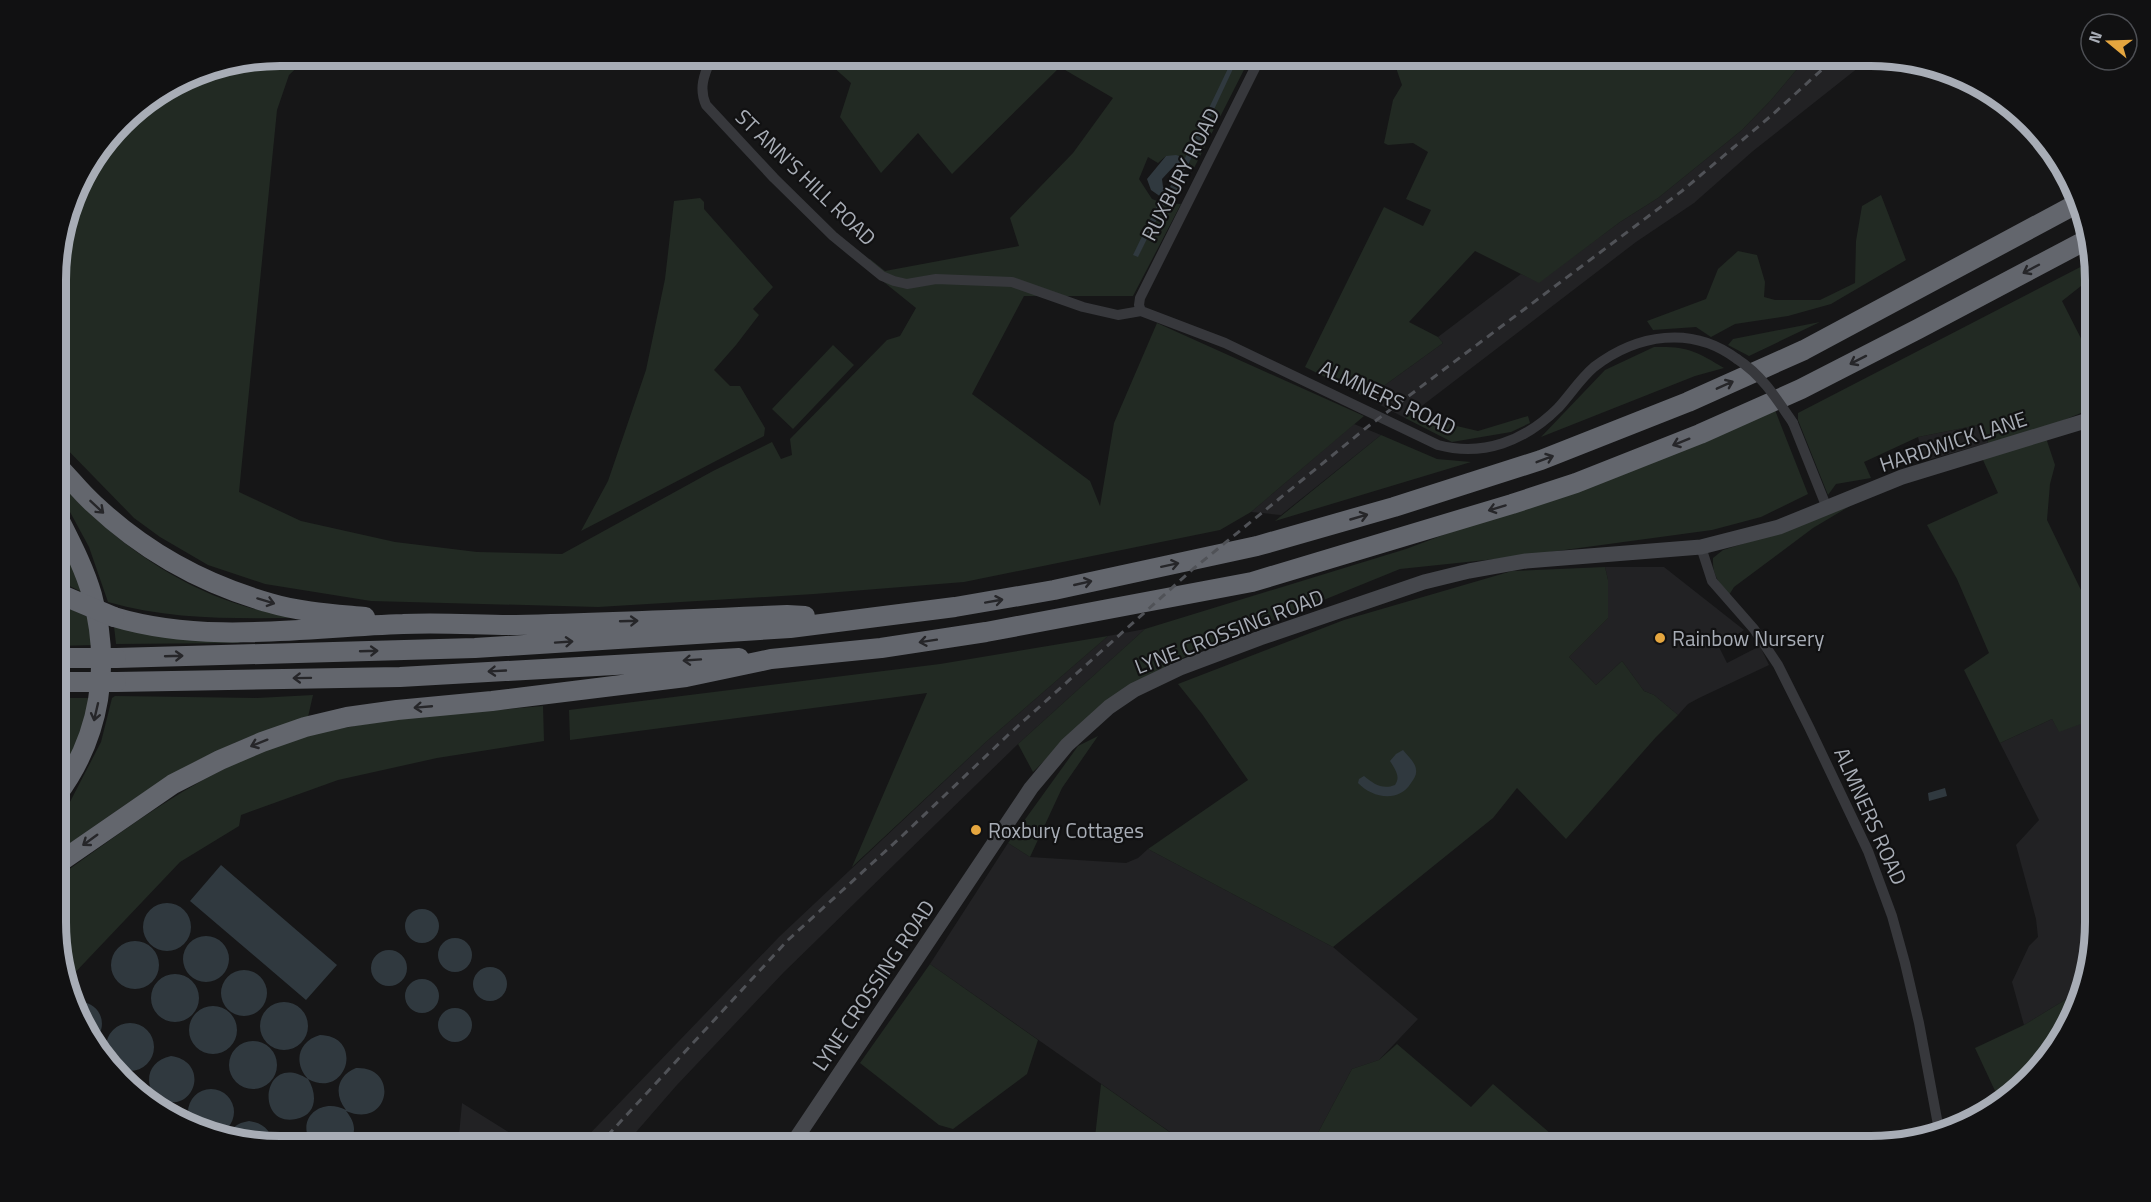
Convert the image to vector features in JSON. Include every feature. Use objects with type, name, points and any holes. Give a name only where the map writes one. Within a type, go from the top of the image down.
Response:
[{"type":"highway","points":[[66,658],[476,648],[790,628],[955,607],[1054,590],[1246,548],[1394,507],[1541,460],[1688,402],[1804,350],[2072,206]]},
{"type":"highway","points":[[66,858],[172,784],[262,742],[305,727],[347,717],[686,677],[771,659],[881,648],[986,632],[1252,582],[1566,486],[1700,434],[1801,388],[1929,324],[2082,242]]},
{"type":"highway","points":[[66,475],[93,504],[125,531],[173,564],[205,580],[272,604],[403,624]]},
{"type":"highway","points":[[66,533],[92,593],[102,670],[94,721],[81,755],[66,784]]},
{"type":"highway","points":[[66,597],[114,617],[162,628],[216,632],[284,632],[403,624],[515,625],[788,615],[852,619]]},
{"type":"highway","points":[[66,682],[400,677],[729,657],[771,659]]},
{"type":"street","name":"ST ANN'S HILL ROAD","points":[[709,66],[701,88],[706,105],[774,178],[833,236],[882,276],[907,284],[936,279],[1012,282],[1083,307],[1118,315],[1141,311]]},
{"type":"street","name":"RUXBURY ROAD","points":[[1141,311],[1138,305],[1140,298],[1256,66]]},
{"type":"street","name":"ALMNERS ROAD","points":[[1141,311],[1225,343],[1438,445],[1457,450],[1505,444],[1532,430],[1557,409],[1593,368],[1622,349],[1655,338],[1694,339],[1717,346],[1749,366],[1767,385],[1793,423],[1827,508]]},
{"type":"street","name":"HARDWICK LANE","points":[[1827,508],[1902,477],[2085,421]]},
{"type":"street","name":"LYNE CROSSING ROAD","points":[[798,1136],[1031,788],[1079,732],[1134,690],[1180,668],[1260,638],[1424,582],[1477,569],[1515,563],[1701,547],[1779,527],[1827,508]]},
{"type":"street","name":"ALMNERS ROAD","points":[[1701,547],[1712,581],[1754,629],[1778,665],[1868,851],[1892,916],[1905,963],[1938,1126]]},
{"type":"shaded area","points":[[266,66],[298,66],[289,75],[277,110],[239,492],[301,521],[395,542],[477,552],[562,554],[713,471],[772,442],[781,459],[792,455],[790,439],[887,340],[900,336],[916,308],[864,266],[870,259],[885,271],[1019,246],[1010,218],[1073,153],[1113,98],[1060,67],[952,174],[918,133],[881,173],[840,117],[851,83],[832,66],[1246,66],[1194,168],[1185,159],[1166,156],[1158,163],[1148,157],[1139,179],[1152,199],[1160,202],[1134,254],[1138,256],[1165,203],[1181,204],[1133,296],[1024,296],[972,394],[1090,481],[1100,506],[1114,423],[1157,323],[1364,416],[1251,512],[1220,530],[964,582],[598,607],[371,601],[265,584],[208,565],[160,537],[134,518],[66,448],[66,266],[77,211],[102,161],[119,139],[150,110],[185,88],[211,77]]},
{"type":"shaded area","points":[[1229,66],[1234,66],[1183,172],[1176,195],[1165,203],[1138,257],[1133,255],[1161,197],[1151,190],[1147,179],[1166,156],[1176,155],[1185,158]],"holes":[[[1175,165],[1178,166],[1170,187],[1163,187],[1162,179]]]},
{"type":"shaded area","points":[[1395,66],[1800,66],[1742,130],[1658,198],[1620,222],[1539,283],[1475,251],[1409,322],[1438,337],[1443,343],[1367,398],[1305,367],[1384,207],[1423,226],[1431,210],[1406,199],[1428,152],[1413,143],[1388,145],[1384,143],[1393,100],[1402,85]]},
{"type":"shaded area","points":[[1800,66],[1860,66],[1753,151],[1694,203],[1636,242],[1410,415],[1405,418],[1367,398],[1443,343],[1438,337],[1521,274],[1539,282],[1620,222],[1658,198],[1742,130]]},
{"type":"shaded area","points":[[1881,195],[1906,260],[1831,304],[1788,316],[1735,324],[1711,337],[1696,327],[1653,330],[1647,321],[1706,299],[1718,269],[1738,251],[1757,255],[1765,282],[1764,297],[1775,300],[1820,300],[1855,283],[1856,241],[1862,206]]},
{"type":"shaded area","points":[[700,198],[704,202],[704,209],[773,287],[753,309],[759,315],[714,370],[730,386],[740,386],[765,428],[764,436],[581,531],[608,481],[646,370],[665,279],[674,201]]},
{"type":"shaded area","points":[[2085,265],[2085,283],[2062,301],[2085,346],[2085,411],[2043,429],[2055,465],[2050,484],[2047,520],[2085,598],[2085,723],[2059,732],[2052,719],[2000,743],[1964,670],[1989,653],[1957,579],[1927,525],[1998,493],[1983,460],[1988,443],[1983,424],[1918,437],[1864,462],[1871,478],[1836,484],[1828,495],[1798,420],[1798,413]]},
{"type":"shaded area","points":[[1820,322],[1749,356],[1728,345],[1733,339]]},
{"type":"shaded area","points":[[833,345],[854,365],[793,429],[772,409]]},
{"type":"shaded area","points":[[1654,347],[1675,347],[1691,351],[1724,368],[1695,376],[1541,437],[1605,370]]},
{"type":"shaded area","points":[[1775,410],[1808,494],[1761,517],[1712,530],[1505,558],[1400,569],[1188,655],[1096,709],[1033,772],[1018,744],[1145,629],[1406,549]]},
{"type":"shaded area","points":[[1410,415],[1478,431],[1528,416],[1530,423],[1511,432],[1452,442],[1405,418]]},
{"type":"shaded area","points":[[1354,424],[1381,435],[1281,515],[1251,512]]},
{"type":"shaded area","points":[[1983,424],[1988,443],[1924,461],[1918,437]]},
{"type":"shaded area","points":[[1381,435],[1437,459],[1471,462],[1275,521]]},
{"type":"shaded area","points":[[66,489],[98,521],[143,557],[193,586],[247,607],[306,618],[231,618],[157,613],[108,602],[89,547],[66,505]]},
{"type":"shaded area","points":[[1855,503],[1813,528],[1734,587],[1729,595],[1722,587],[1714,569],[1713,558],[1723,550],[1771,535]]},
{"type":"shaded area","points":[[66,546],[86,594],[66,584]]},
{"type":"shaded area","name":"Rainbow Nursery","points":[[1605,567],[1664,567],[1744,630],[1719,647],[1727,663],[1760,646],[1769,665],[1688,704],[1678,715],[1654,695],[1644,691],[1622,661],[1596,685],[1569,657],[1608,618],[1608,580]]},
{"type":"shaded area","points":[[1605,567],[1608,580],[1608,618],[1569,657],[1596,685],[1622,661],[1644,691],[1654,695],[1678,715],[1566,839],[1517,788],[1493,818],[1333,947],[1148,849],[1248,780],[1178,684],[1344,620],[1512,571]]},
{"type":"shaded area","points":[[66,607],[90,618],[94,645],[66,646]]},
{"type":"shaded area","points":[[114,626],[247,639],[238,643],[116,644]]},
{"type":"shaded area","points":[[1145,629],[1018,744],[784,972],[676,1086],[633,1136],[588,1136],[779,937],[988,740],[1108,636]]},
{"type":"shaded area","points":[[1108,636],[988,740],[852,867],[927,693],[570,740],[569,710],[940,664]]},
{"type":"shaded area","points":[[313,695],[308,717],[250,737],[196,761],[135,798],[66,846],[66,810],[101,742],[112,698],[115,696],[257,698]]},
{"type":"shaded area","points":[[66,698],[91,698],[73,757],[66,768]]},
{"type":"shaded area","points":[[543,706],[544,741],[437,758],[338,780],[241,815],[239,826],[180,862],[73,975],[66,936],[66,910],[69,908],[66,872],[182,792],[260,751],[329,731],[436,715]]},
{"type":"shaded area","points":[[2052,719],[2059,731],[2085,722],[2085,936],[2081,964],[2072,996],[2024,1025],[2012,982],[2029,946],[2038,937],[2036,919],[2016,845],[2039,820],[2000,743]]},
{"type":"shaded area","points":[[1098,736],[1062,788],[1030,857],[1008,843],[1078,746]]},
{"type":"shaded area","points":[[1403,750],[1416,767],[1416,772],[1406,789],[1400,794],[1378,795],[1358,783],[1359,779],[1364,776],[1378,785],[1386,787],[1395,785],[1397,776],[1390,761]]},
{"type":"shaded area","points":[[1945,788],[1947,796],[1929,801],[1928,793]]},
{"type":"shaded area","points":[[1008,843],[1030,857],[1126,863],[1138,858],[1148,849],[1333,947],[1418,1019],[1379,1060],[1352,1069],[1316,1136],[1176,1136],[930,964]]},
{"type":"shaded area","points":[[221,865],[337,965],[306,1000],[190,901]]},
{"type":"shaded area","points":[[167,903],[184,910],[191,927],[184,944],[167,951],[150,944],[143,927],[150,910]]},
{"type":"shaded area","points":[[422,909],[434,914],[439,926],[434,938],[422,943],[410,938],[405,926],[410,914]]},
{"type":"shaded area","points":[[206,936],[222,943],[229,959],[222,975],[206,982],[190,975],[183,959],[190,943]]},
{"type":"shaded area","points":[[455,938],[467,943],[472,955],[467,967],[455,972],[443,967],[438,955],[443,943]]},
{"type":"shaded area","points":[[130,941],[140,941],[152,948],[159,960],[159,970],[152,982],[140,989],[130,989],[115,978],[111,970],[111,960],[122,945]]},
{"type":"shaded area","points":[[389,950],[402,955],[407,968],[402,981],[389,986],[376,981],[371,968],[376,955]]},
{"type":"shaded area","points":[[930,964],[1038,1040],[1027,1074],[953,1129],[939,1125],[860,1063]]},
{"type":"shaded area","points":[[490,967],[502,972],[507,984],[502,996],[490,1001],[478,996],[473,984],[478,972]]},
{"type":"shaded area","points":[[244,970],[253,971],[261,976],[266,984],[266,1002],[261,1010],[253,1015],[244,1016],[235,1015],[227,1010],[222,1002],[221,993],[222,984],[227,976],[235,971]]},
{"type":"shaded area","points":[[175,974],[192,981],[199,998],[192,1015],[175,1022],[158,1015],[151,998],[158,981]]},
{"type":"shaded area","points":[[422,979],[434,984],[439,996],[434,1008],[422,1013],[410,1008],[405,996],[410,984]]},
{"type":"shaded area","points":[[2072,996],[2063,1017],[2041,1052],[2012,1083],[1996,1095],[1975,1048],[2024,1025]]},
{"type":"shaded area","points":[[284,1002],[301,1009],[308,1026],[301,1043],[284,1050],[267,1043],[260,1026],[267,1009]]},
{"type":"shaded area","points":[[81,1003],[92,1005],[97,1010],[101,1016],[99,1035]]},
{"type":"shaded area","points":[[213,1006],[230,1013],[237,1030],[230,1047],[213,1054],[196,1047],[189,1030],[196,1013]]},
{"type":"shaded area","points":[[455,1008],[467,1013],[472,1025],[467,1037],[455,1042],[443,1037],[438,1025],[443,1013]]},
{"type":"shaded area","points":[[130,1023],[147,1030],[153,1042],[152,1056],[147,1064],[130,1071],[119,1063],[106,1047],[113,1030]]},
{"type":"shaded area","points":[[320,1035],[334,1038],[343,1045],[346,1065],[341,1075],[333,1081],[322,1083],[308,1079],[303,1073],[299,1060],[300,1053],[307,1042]]},
{"type":"shaded area","points":[[248,1041],[258,1041],[270,1048],[277,1060],[277,1070],[270,1082],[258,1089],[248,1089],[233,1078],[229,1070],[229,1060],[240,1045]]},
{"type":"shaded area","points":[[1397,1044],[1471,1107],[1493,1084],[1553,1136],[1316,1136],[1352,1069],[1379,1060]]},
{"type":"shaded area","points":[[171,1056],[184,1060],[192,1068],[193,1087],[188,1096],[179,1101],[168,1102],[159,1099],[151,1090],[150,1072],[153,1066]]},
{"type":"shaded area","points":[[356,1068],[370,1070],[379,1077],[384,1086],[384,1096],[380,1105],[372,1112],[361,1115],[346,1111],[352,1120],[352,1136],[308,1136],[306,1128],[308,1120],[318,1109],[327,1106],[346,1110],[340,1098],[339,1086],[349,1071]]},
{"type":"shaded area","points":[[293,1073],[308,1079],[313,1091],[314,1103],[308,1113],[296,1119],[283,1119],[274,1112],[269,1103],[269,1092],[273,1081],[281,1074]]},
{"type":"shaded area","points":[[1101,1084],[1175,1136],[1095,1136]]},
{"type":"shaded area","points":[[202,1090],[220,1090],[228,1095],[233,1103],[233,1121],[227,1130],[188,1116],[189,1103],[194,1095]]},
{"type":"shaded area","points":[[462,1103],[515,1136],[459,1136]]},
{"type":"shaded area","points":[[249,1121],[259,1124],[271,1136],[231,1130],[241,1123]]},
{"type":"railway","points":[[607,1136],[788,940],[1008,735],[1193,569],[1366,428],[1682,191],[1826,66]]},
{"type":"place","name":"Rainbow Nursery","points":[[1660,638]]},
{"type":"place","name":"Roxbury Cottages","points":[[976,830]]}]
